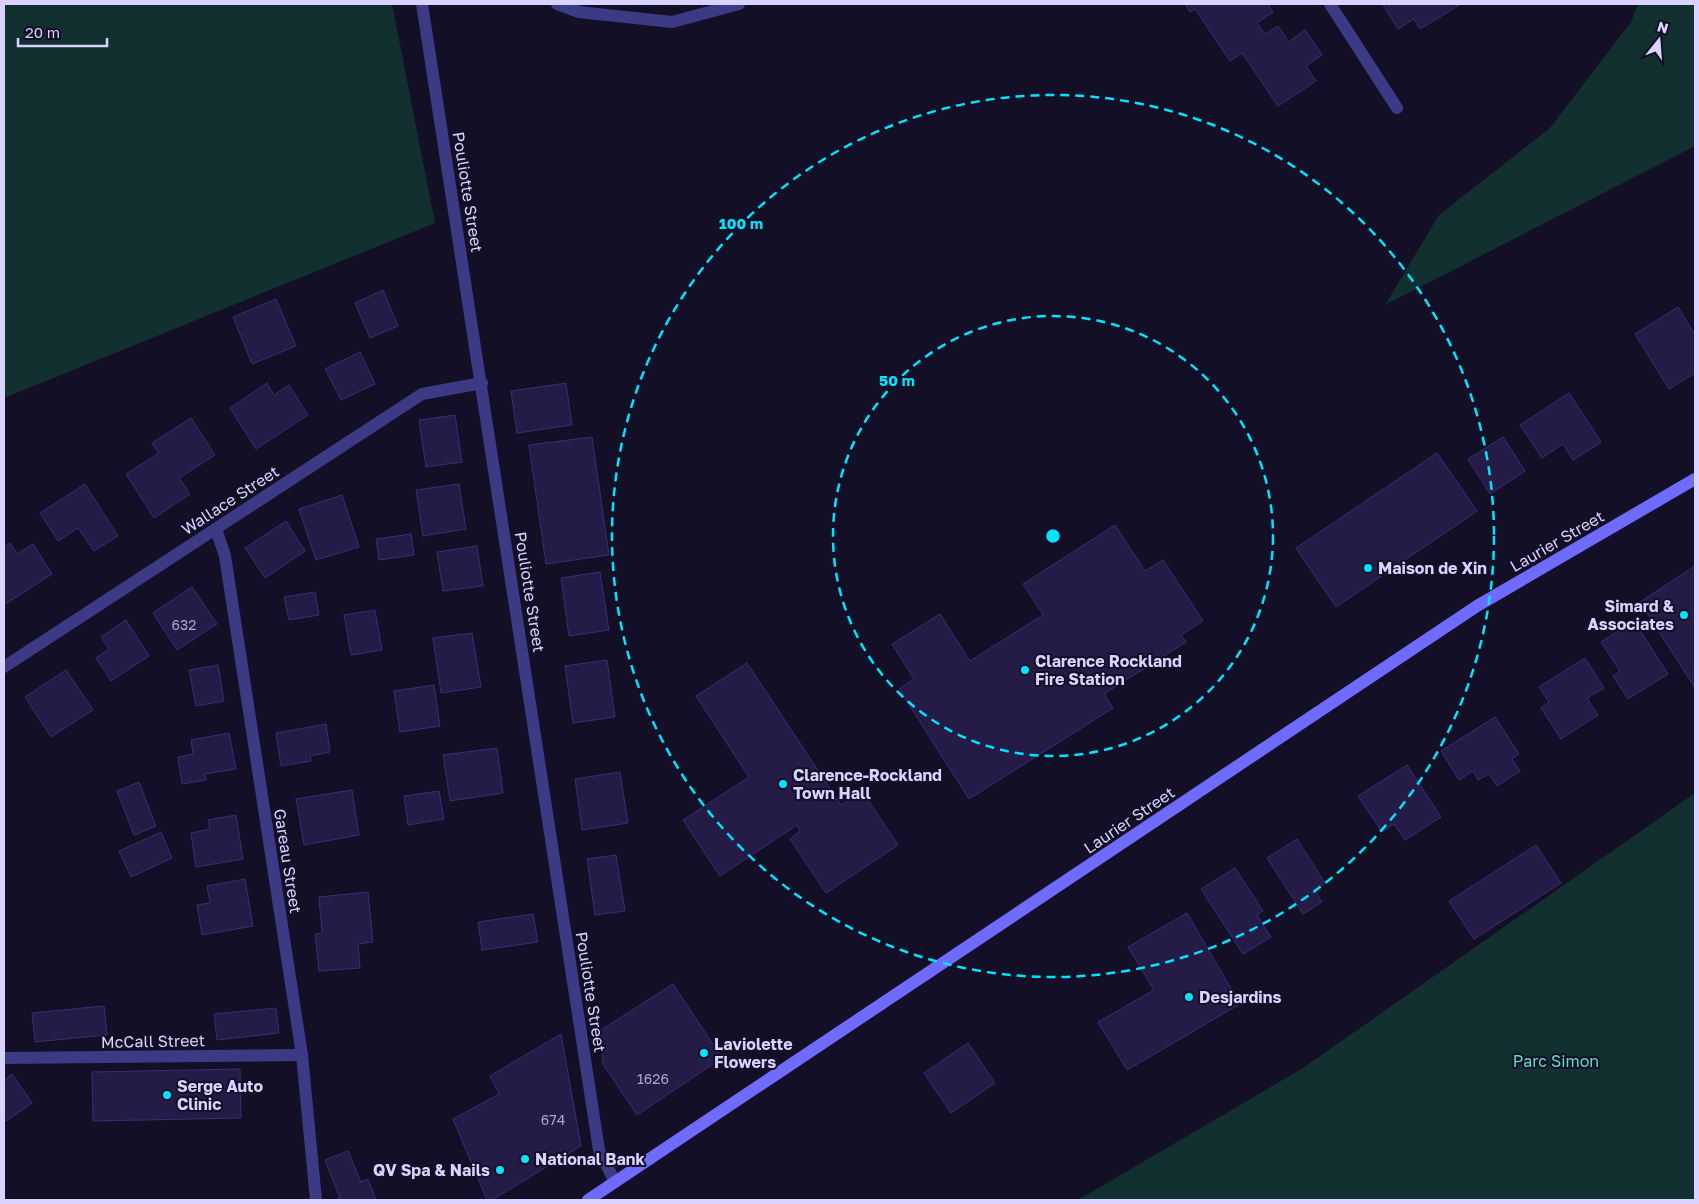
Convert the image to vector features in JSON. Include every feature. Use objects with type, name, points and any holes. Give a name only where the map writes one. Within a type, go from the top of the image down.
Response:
[{"type":"main road","name":"Laurier Street","points":[[588,1200],[1477,606],[1695,479]]},
{"type":"street","name":"Pouliotte Street","points":[[422,4],[599,1150],[615,1182]]},
{"type":"street","points":[[557,4],[578,12],[672,22],[739,4]]},
{"type":"street","points":[[1330,4],[1397,108]]},
{"type":"street","name":"Wallace Street","points":[[4,667],[422,394],[482,383]]},
{"type":"street","name":"Gareau Street","points":[[216,529],[225,556],[302,1055],[316,1200]]},
{"type":"street","name":"McCall Street","points":[[4,1058],[302,1055]]},
{"type":"green space","points":[[4,4],[392,4],[435,223],[4,398]]},
{"type":"green space","points":[[1638,4],[1695,4],[1695,146],[1385,305],[1439,215],[1550,128],[1631,22]]},
{"type":"green space","name":"Parc Simon","points":[[1695,793],[1695,1200],[1078,1200],[1303,1068]]},
{"type":"building","points":[[1185,4],[1268,4],[1273,12],[1257,23],[1265,34],[1278,26],[1289,42],[1305,30],[1322,55],[1306,66],[1316,81],[1278,106],[1242,53],[1230,61],[1195,9],[1190,12]]},
{"type":"building","points":[[1461,4],[1420,29],[1414,19],[1398,29],[1383,5]]},
{"type":"building","points":[[383,290],[398,326],[370,338],[355,303]]},
{"type":"building","points":[[276,299],[296,346],[252,364],[233,317]]},
{"type":"building","points":[[1678,307],[1695,335],[1695,373],[1669,389],[1635,334]]},
{"type":"building","points":[[360,352],[375,384],[341,400],[325,369]]},
{"type":"building","points":[[267,383],[274,395],[289,385],[308,415],[256,449],[230,408]]},
{"type":"building","points":[[566,383],[572,425],[517,433],[511,391]]},
{"type":"building","points":[[1569,393],[1601,442],[1573,460],[1563,444],[1542,458],[1520,425]]},
{"type":"building","points":[[455,415],[462,462],[426,467],[419,420]]},
{"type":"building","points":[[191,418],[215,455],[179,478],[190,494],[154,518],[126,474],[159,453],[152,443]]},
{"type":"building","points":[[592,437],[609,555],[546,564],[529,445]]},
{"type":"building","points":[[1503,437],[1525,471],[1490,494],[1468,459]]},
{"type":"building","points":[[1437,453],[1477,511],[1336,607],[1296,548]]},
{"type":"building","points":[[85,484],[118,536],[94,551],[78,528],[58,541],[40,513]]},
{"type":"building","points":[[459,484],[466,529],[423,536],[416,490]]},
{"type":"building","points":[[342,495],[359,547],[316,560],[299,509]]},
{"type":"building","points":[[286,521],[305,551],[265,578],[245,548]]},
{"type":"building","name":"Clarence Rockland Fire Station","points":[[1115,525],[1145,571],[1163,560],[1203,621],[1181,635],[1186,642],[1104,694],[1113,708],[969,799],[899,689],[914,679],[892,644],[940,614],[970,661],[1043,615],[1023,584]]},
{"type":"building","points":[[411,534],[414,555],[379,560],[376,539]]},
{"type":"building","points":[[10,543],[17,554],[33,544],[52,574],[4,605],[4,547]]},
{"type":"building","points":[[477,546],[483,586],[443,591],[437,552]]},
{"type":"building","points":[[1695,566],[1695,688],[1640,602]]},
{"type":"building","points":[[600,572],[609,630],[569,636],[561,578]]},
{"type":"building","points":[[192,587],[217,624],[177,650],[153,613]]},
{"type":"building","points":[[315,592],[319,615],[289,620],[284,597]]},
{"type":"building","points":[[375,610],[382,650],[351,655],[344,615]]},
{"type":"building","points":[[126,620],[149,656],[111,681],[96,658],[109,649],[101,637]]},
{"type":"building","points":[[1634,621],[1668,674],[1628,699],[1613,676],[1620,671],[1601,642]]},
{"type":"building","points":[[472,633],[481,687],[441,693],[433,638]]},
{"type":"building","points":[[1585,658],[1604,688],[1587,698],[1598,715],[1561,739],[1541,708],[1549,702],[1539,687]]},
{"type":"building","points":[[607,660],[615,717],[573,723],[565,666]]},
{"type":"building","name":"Clarence-Rockland Town Hall","points":[[747,663],[841,805],[862,791],[898,845],[826,893],[790,839],[800,831],[797,825],[720,876],[683,820],[749,777],[696,696]]},
{"type":"building","points":[[218,665],[224,701],[196,706],[189,670]]},
{"type":"building","points":[[66,670],[93,710],[51,737],[25,697]]},
{"type":"building","points":[[434,685],[440,726],[400,732],[394,691]]},
{"type":"building","points":[[1495,717],[1519,754],[1512,759],[1520,771],[1497,786],[1489,774],[1478,780],[1473,771],[1459,780],[1441,751]]},
{"type":"building","points":[[326,724],[330,752],[310,756],[311,761],[281,766],[276,733]]},
{"type":"building","points":[[229,733],[236,769],[205,774],[206,780],[182,784],[178,757],[193,754],[191,740]]},
{"type":"building","points":[[497,748],[503,793],[450,801],[443,755]]},
{"type":"building","points":[[1407,765],[1441,817],[1405,840],[1394,824],[1382,832],[1358,796]]},
{"type":"building","points":[[620,772],[628,823],[582,830],[575,779]]},
{"type":"building","points":[[139,782],[156,826],[134,835],[117,791]]},
{"type":"building","points":[[352,790],[359,835],[304,845],[296,799]]},
{"type":"building","points":[[439,791],[444,819],[408,825],[404,796]]},
{"type":"building","points":[[236,815],[243,859],[196,867],[191,833],[210,829],[208,820]]},
{"type":"building","points":[[161,832],[172,858],[131,877],[119,851]]},
{"type":"building","points":[[1297,839],[1325,883],[1314,890],[1322,902],[1303,914],[1267,858]]},
{"type":"building","points":[[1536,845],[1561,883],[1474,939],[1449,901]]},
{"type":"building","points":[[616,855],[625,911],[595,915],[587,859]]},
{"type":"building","points":[[1235,868],[1263,911],[1257,915],[1271,937],[1243,954],[1201,889]]},
{"type":"building","points":[[245,879],[253,926],[202,935],[197,905],[210,903],[207,886]]},
{"type":"building","points":[[368,892],[373,942],[358,944],[360,968],[319,971],[315,934],[322,933],[319,897]]},
{"type":"building","name":"Desjardins","points":[[1187,913],[1240,1004],[1127,1070],[1098,1022],[1154,990],[1128,947]]},
{"type":"building","points":[[533,914],[538,942],[482,950],[478,922]]},
{"type":"building","points":[[673,984],[722,1058],[637,1115],[603,1064],[601,1030]]},
{"type":"building","points":[[104,1006],[107,1035],[35,1042],[32,1013]]},
{"type":"building","points":[[276,1008],[279,1033],[217,1040],[214,1014]]},
{"type":"building","points":[[561,1034],[581,1146],[492,1200],[487,1200],[453,1119],[499,1094],[490,1076]]},
{"type":"building","points":[[968,1043],[995,1083],[951,1113],[924,1073]]},
{"type":"building","name":"Serge Auto Clinic","points":[[240,1069],[241,1118],[93,1121],[92,1072]]},
{"type":"building","points":[[12,1074],[32,1103],[6,1121],[4,1119],[4,1080]]},
{"type":"building","points":[[348,1151],[361,1182],[368,1179],[376,1200],[335,1200],[340,1198],[325,1160]]},
{"type":"place","name":"Maison de Xin","points":[[1368,568]]},
{"type":"place","name":"Simard & Associates","points":[[1684,615]]},
{"type":"place","name":"Clarence Rockland Fire Station","points":[[1025,670]]},
{"type":"place","name":"Clarence-Rockland Town Hall","points":[[783,784]]},
{"type":"place","name":"Desjardins","points":[[1189,997]]},
{"type":"place","name":"Laviolette Flowers","points":[[704,1053]]},
{"type":"place","name":"Serge Auto Clinic","points":[[167,1095]]},
{"type":"place","name":"National Bank","points":[[525,1159]]},
{"type":"place","name":"QV Spa & Nails","points":[[500,1170]]}]
